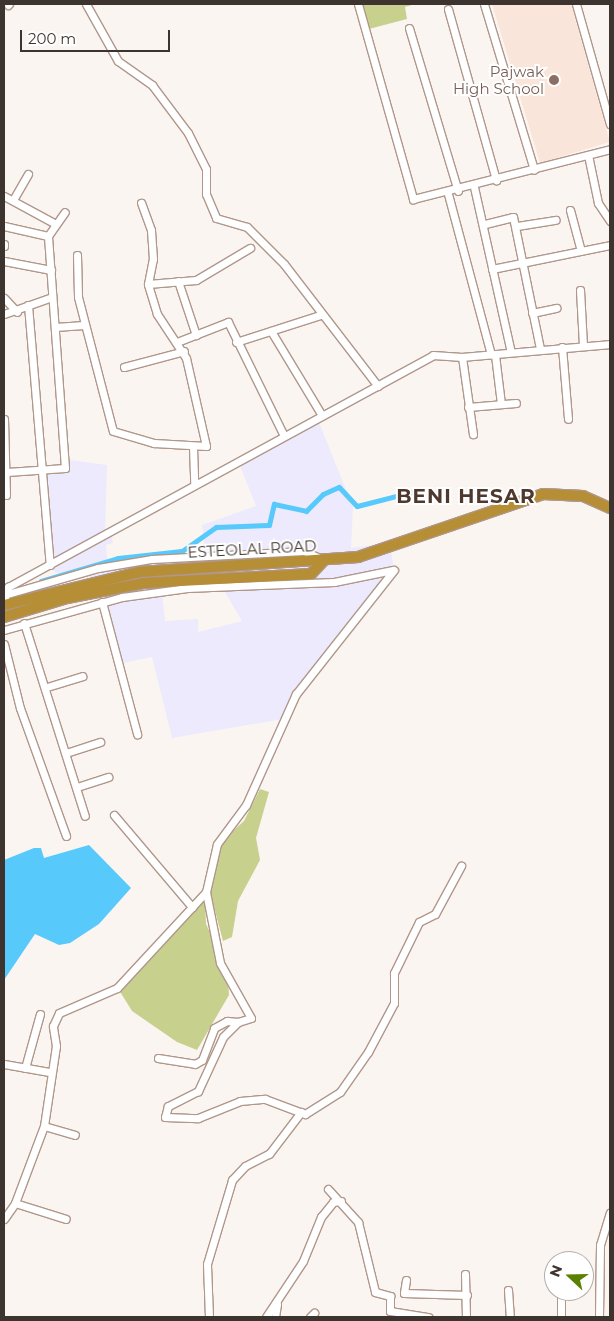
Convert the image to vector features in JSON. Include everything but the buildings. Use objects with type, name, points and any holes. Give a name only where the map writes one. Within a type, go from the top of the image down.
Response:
[{"type":"highway","points":[[324,560],[390,549],[543,494],[583,496],[610,508]]},
{"type":"highway","name":"ESTEOLAL ROAD","points":[[4,617],[67,598],[144,582],[311,578],[324,560]]},
{"type":"highway","name":"ESTEOLAL ROAD","points":[[4,599],[139,572],[324,560]]},
{"type":"street","points":[[86,4],[118,61],[152,85],[188,133],[206,169],[206,194],[216,218],[252,231],[284,264],[320,315],[378,386]]},
{"type":"street","points":[[358,4],[413,199],[448,194],[610,148]]},
{"type":"street","points":[[484,4],[534,170]]},
{"type":"street","points":[[576,4],[610,124]]},
{"type":"street","points":[[448,9],[496,180]]},
{"type":"street","points":[[409,28],[458,191]]},
{"type":"street","points":[[588,155],[598,203],[608,208],[610,221]]},
{"type":"street","points":[[13,200],[28,174]]},
{"type":"street","points":[[474,187],[485,224],[492,270],[511,352]]},
{"type":"street","points":[[448,194],[493,354],[501,404]]},
{"type":"street","points":[[4,196],[54,223]]},
{"type":"street","points":[[78,255],[84,325],[113,431],[154,443],[193,447],[206,446],[184,351],[156,314],[148,284],[153,259],[151,230],[141,203]]},
{"type":"street","points":[[570,210],[581,251]]},
{"type":"street","points":[[7,472],[65,468],[48,236],[54,223],[64,212]]},
{"type":"street","points":[[485,224],[513,217],[517,226],[540,349]]},
{"type":"street","points":[[517,226],[556,220]]},
{"type":"street","points":[[4,226],[48,236]]},
{"type":"street","points":[[492,270],[610,245]]},
{"type":"street","points":[[148,284],[196,280],[250,248]]},
{"type":"street","points":[[4,261],[50,270]]},
{"type":"street","points":[[178,281],[196,335]]},
{"type":"street","points":[[580,290],[583,345]]},
{"type":"street","points":[[4,314],[17,312],[52,297]]},
{"type":"street","points":[[4,298],[17,312]]},
{"type":"street","points":[[28,306],[50,565]]},
{"type":"street","points":[[532,313],[556,308]]},
{"type":"street","points":[[236,342],[320,315]]},
{"type":"street","points":[[177,342],[228,322],[236,342],[284,436]]},
{"type":"street","points":[[55,326],[84,325]]},
{"type":"street","points":[[271,331],[321,414]]},
{"type":"street","points":[[4,599],[8,587],[194,483],[434,355],[462,357],[610,344]]},
{"type":"street","points":[[562,347],[568,419]]},
{"type":"street","points":[[124,367],[184,351]]},
{"type":"street","points":[[462,357],[473,434]]},
{"type":"street","points":[[468,406],[516,403]]},
{"type":"street","points":[[4,419],[7,472],[5,482],[6,495]]},
{"type":"street","points":[[193,447],[194,483]]},
{"type":"street","points":[[4,630],[102,602],[187,588],[394,570],[296,694],[246,805],[217,844],[206,892],[220,963],[251,1018],[238,1022],[227,1021],[214,1028],[202,1060],[195,1064],[158,1058]]},
{"type":"street","points":[[102,602],[137,734]]},
{"type":"street","points":[[24,624],[46,687],[85,816]]},
{"type":"street","points":[[4,644],[20,708],[66,836]]},
{"type":"street","points":[[46,687],[82,676]]},
{"type":"street","points":[[66,753],[100,742]]},
{"type":"street","points":[[77,787],[108,777]]},
{"type":"street","points":[[114,815],[192,907]]},
{"type":"street","points":[[238,1022],[212,1055],[198,1091],[168,1106],[165,1116],[198,1118],[240,1101],[265,1099],[301,1112],[316,1108],[340,1092],[368,1052],[394,1003],[394,974],[419,922],[435,914],[461,866]]},
{"type":"street","points":[[4,1219],[15,1203],[44,1126],[49,1072],[56,1046],[53,1026],[59,1013],[116,988],[206,892]]},
{"type":"street","points":[[25,1068],[40,1014]]},
{"type":"street","points":[[4,1064],[49,1072]]},
{"type":"street","points":[[209,1317],[207,1264],[232,1180],[245,1166],[269,1154],[301,1112]]},
{"type":"street","points":[[44,1126],[75,1135]]},
{"type":"street","points":[[328,1189],[341,1201],[358,1222],[375,1292],[390,1296],[390,1311],[429,1317]]},
{"type":"street","points":[[266,1317],[303,1261],[321,1217],[333,1202],[341,1201]]},
{"type":"street","points":[[15,1203],[66,1219]]},
{"type":"street","points":[[600,1317],[600,1245],[610,1213]]},
{"type":"street","points":[[465,1274],[467,1295],[466,1317]]},
{"type":"street","points":[[406,1280],[404,1293],[467,1295]]},
{"type":"street","points":[[508,1290],[510,1317]]},
{"type":"street","points":[[275,1317],[279,1299]]},
{"type":"street","points":[[560,1317],[561,1301]]},
{"type":"shaded area","name":"Pajwak High School","points":[[492,4],[571,4],[610,142],[540,163]]},
{"type":"shaded area","points":[[318,420],[353,507],[351,548],[390,543],[394,570],[326,654],[283,719],[172,738],[152,657],[123,663],[101,578],[55,573],[50,558],[48,470],[70,460],[107,465],[105,533],[111,534],[113,543],[106,545],[108,569],[159,562],[165,621],[198,619],[198,632],[242,621],[206,560],[202,525],[256,506],[239,463]]},
{"type":"green space","points":[[358,4],[415,4],[405,7],[407,19],[365,30]]},
{"type":"green space","points":[[260,789],[269,792],[256,838],[260,860],[238,901],[232,937],[223,941],[209,888],[223,840],[244,821]]},
{"type":"green space","points":[[205,900],[206,924],[216,945],[217,966],[228,981],[229,995],[197,1050],[177,1042],[132,1011],[119,990]]},
{"type":"water","points":[[89,845],[131,888],[99,924],[70,943],[59,945],[35,934],[4,980],[4,860],[34,848],[41,848],[44,858]]},
{"type":"waterway","points":[[41,581],[118,558],[182,551],[216,527],[269,525],[274,504],[306,511],[323,494],[339,487],[357,506],[412,492]]},
{"type":"place","name":"Pajwak High School","points":[[554,80]]},
{"type":"district","name":"BENI HESAR","points":[[466,496]]}]
